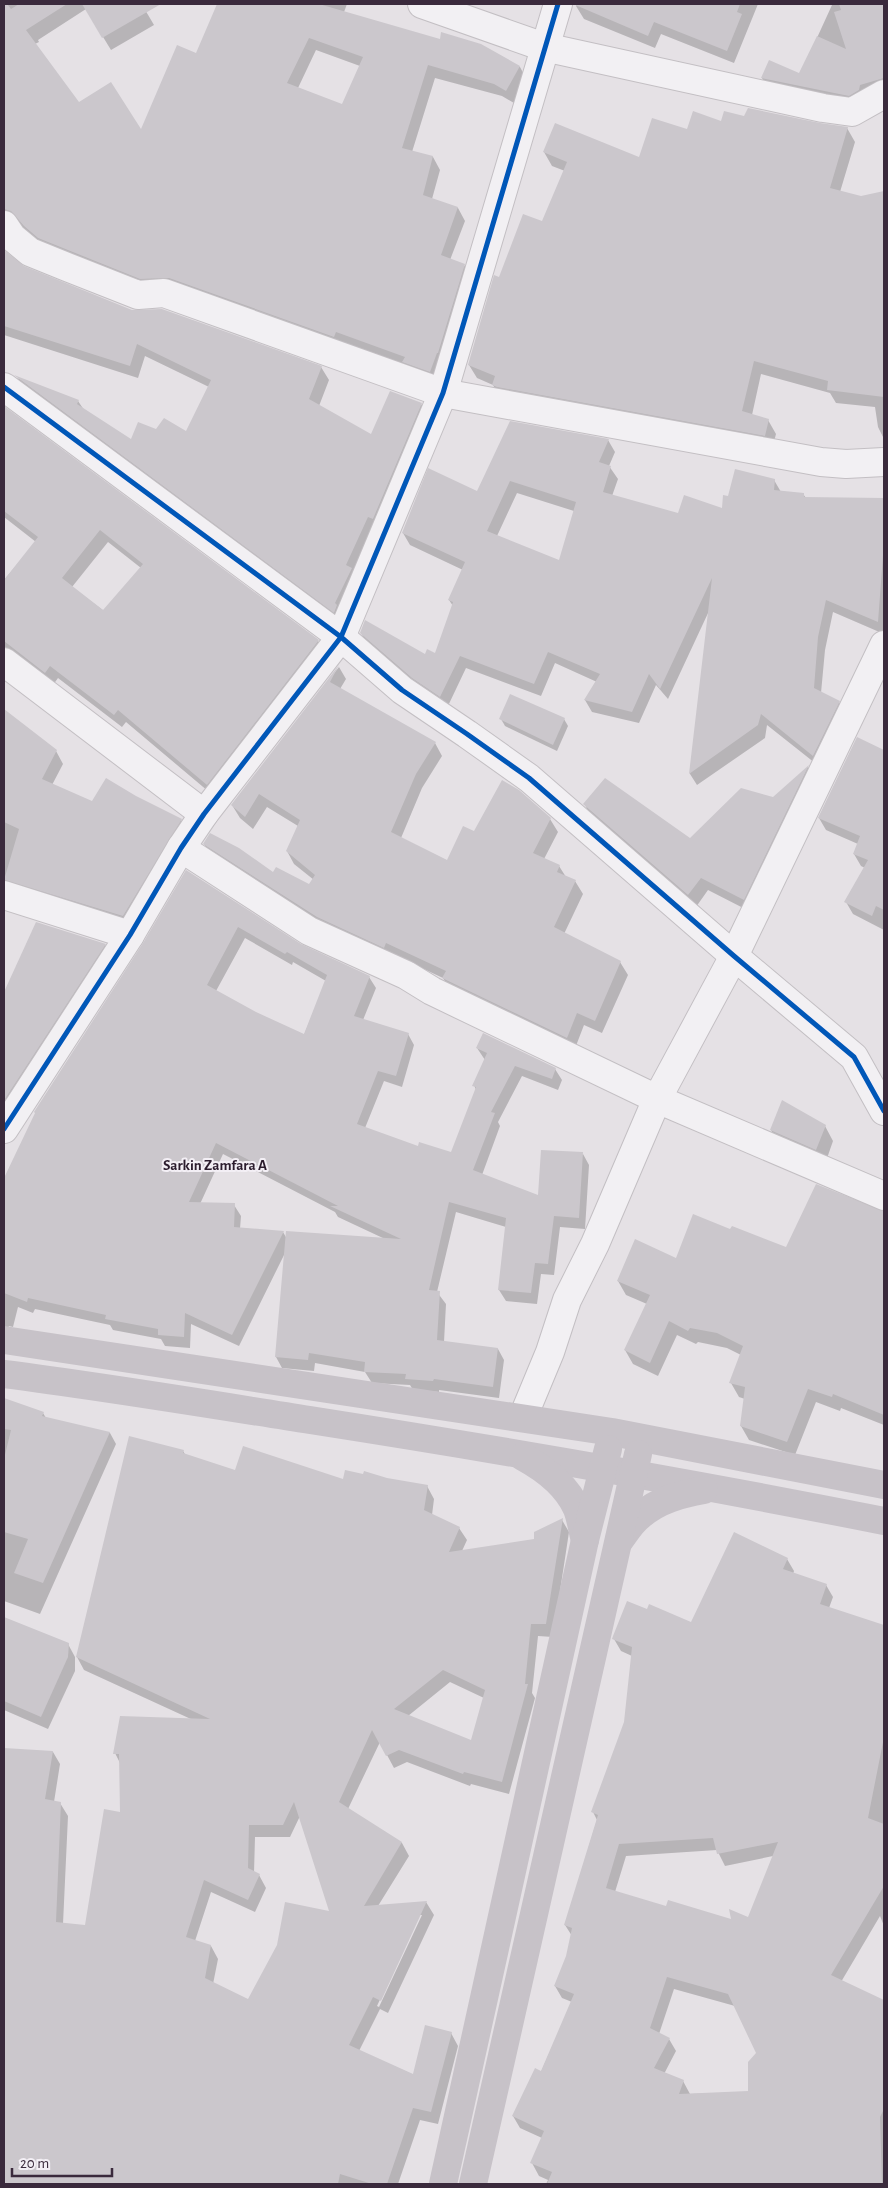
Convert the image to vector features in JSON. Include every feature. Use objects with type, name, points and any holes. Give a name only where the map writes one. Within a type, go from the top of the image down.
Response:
[{"type":"main road","points":[[4,1340],[612,1432],[884,1485]]},
{"type":"main road","points":[[4,1374],[81,1384],[513,1452],[715,1487],[884,1521]]},
{"type":"main road","points":[[443,2184],[585,1540],[612,1432]]},
{"type":"main road","points":[[473,2184],[642,1438]]},
{"type":"main road","points":[[513,1452],[543,1468],[564,1489],[577,1509],[585,1540]]},
{"type":"main road","points":[[617,1543],[639,1516],[660,1502],[715,1487]]},
{"type":"street","points":[[422,4],[544,48],[823,108],[852,112],[881,98]]},
{"type":"street","points":[[4,1129],[130,935],[180,848],[204,814],[341,637],[443,393],[558,4]]},
{"type":"street","points":[[4,225],[12,238],[30,252],[138,295],[164,293],[443,393],[820,462],[846,464],[884,462]]},
{"type":"street","points":[[4,387],[341,637],[402,690],[529,778],[734,956],[854,1057],[884,1111]]},
{"type":"street","points":[[523,1418],[550,1352],[567,1300],[595,1244],[657,1099],[734,956],[884,645]]},
{"type":"street","points":[[4,662],[204,814]]},
{"type":"street","points":[[180,848],[309,932],[406,975],[432,991],[657,1099],[884,1196]]},
{"type":"street","points":[[4,896],[130,935]]},
{"type":"building","points":[[4,4],[7,4],[11,9],[19,4],[67,4],[26,30],[79,102],[111,82],[141,129],[177,45],[196,53],[217,4],[319,4],[440,39],[441,32],[481,44],[520,66],[506,91],[494,84],[428,65],[402,148],[433,156],[423,195],[458,207],[441,255],[465,264],[438,353],[430,372],[402,362],[405,357],[336,332],[334,337],[169,278],[140,279],[38,238],[11,211],[4,209]],"holes":[[[309,38],[363,57],[342,104],[287,83]]]},
{"type":"building","points":[[82,4],[161,4],[102,38]]},
{"type":"building","points":[[573,4],[740,4],[737,12],[742,14],[727,51],[654,22],[648,36]]},
{"type":"building","points":[[839,4],[884,4],[884,78],[860,85],[859,90],[849,96],[761,78],[769,60],[799,73],[817,36],[846,49],[834,12],[841,10]]},
{"type":"building","points":[[748,108],[848,127],[830,188],[861,196],[884,191],[884,397],[827,390],[828,381],[754,361],[742,411],[769,419],[765,436],[497,387],[492,385],[495,376],[468,365],[494,275],[499,277],[523,214],[542,221],[567,162],[543,152],[555,123],[639,157],[652,118],[687,129],[693,111],[721,121],[724,111],[744,116]]},
{"type":"building","points":[[4,250],[24,266],[132,310],[162,309],[322,366],[309,399],[371,434],[390,391],[422,403],[373,519],[368,517],[346,565],[352,568],[335,603],[337,605],[334,613],[14,375],[79,400],[77,404],[131,439],[138,422],[156,429],[164,418],[186,431],[211,380],[137,344],[130,366],[4,326]]},
{"type":"building","points":[[4,406],[319,640],[207,785],[118,710],[114,715],[50,666],[45,673],[4,641],[4,580],[38,537],[4,511]],"holes":[[[100,530],[143,564],[103,610],[62,578]]]},
{"type":"building","points":[[510,421],[609,439],[599,462],[611,466],[603,492],[678,513],[684,495],[722,508],[723,495],[728,496],[735,469],[775,479],[774,490],[804,493],[804,497],[884,498],[884,542],[878,622],[826,600],[818,637],[814,688],[840,701],[813,756],[761,714],[758,725],[689,774],[712,578],[660,689],[649,674],[632,712],[584,700],[600,674],[548,652],[534,684],[460,656],[440,697],[412,678],[360,633],[365,620],[425,654],[427,649],[435,653],[453,602],[448,600],[465,562],[402,533],[428,468],[477,491]],"holes":[[[510,481],[576,502],[559,560],[487,531]]]},
{"type":"building","points":[[339,665],[330,682],[436,742],[416,774],[391,832],[447,860],[463,826],[474,831],[502,780],[519,790],[551,818],[533,853],[560,865],[557,872],[576,880],[554,927],[621,961],[595,1021],[577,1013],[567,1038],[442,978],[446,971],[386,943],[384,948],[317,917],[203,844],[210,833],[239,848],[273,872],[276,867],[309,884],[315,875],[286,851],[300,820],[259,794],[245,817],[231,805]]},
{"type":"building","points":[[510,694],[565,718],[553,745],[499,719]]},
{"type":"building","points":[[4,709],[57,750],[42,779],[92,801],[106,778],[136,796],[182,819],[123,916],[4,880],[19,829],[4,822]]},
{"type":"building","points":[[857,737],[884,750],[884,910],[876,906],[872,916],[844,902],[868,860],[853,854],[860,836],[818,818]]},
{"type":"building","points":[[809,765],[744,900],[701,878],[688,895],[583,804],[605,778],[690,838],[741,788],[773,797]]},
{"type":"building","points":[[186,870],[301,944],[370,976],[354,1016],[409,1033],[396,1076],[378,1071],[357,1124],[418,1146],[419,1142],[451,1152],[476,1087],[472,1086],[487,1053],[476,1048],[483,1033],[556,1068],[552,1079],[515,1066],[491,1112],[495,1113],[473,1170],[538,1195],[541,1150],[583,1152],[579,1218],[554,1216],[548,1264],[535,1263],[531,1293],[498,1290],[506,1218],[449,1202],[429,1290],[440,1291],[437,1340],[498,1348],[493,1387],[434,1379],[433,1381],[405,1379],[406,1374],[364,1372],[365,1362],[309,1353],[308,1360],[275,1357],[286,1231],[401,1239],[330,1206],[338,1206],[216,1143],[189,1202],[235,1203],[234,1227],[284,1231],[232,1335],[185,1313],[184,1337],[158,1335],[158,1329],[105,1319],[106,1315],[28,1298],[27,1302],[4,1293],[4,1178],[34,1112],[143,943]],"holes":[[[238,927],[285,954],[287,952],[327,975],[304,1034],[256,1012],[207,985]]]},
{"type":"building","points":[[36,922],[106,944],[5,1099],[4,992]]},
{"type":"building","points":[[782,1100],[826,1125],[816,1150],[770,1130]]},
{"type":"building","points":[[816,1184],[884,1211],[884,1415],[833,1394],[832,1397],[808,1389],[787,1442],[740,1426],[745,1387],[729,1383],[743,1346],[717,1333],[690,1328],[688,1331],[669,1321],[650,1363],[624,1350],[650,1295],[617,1281],[635,1239],[676,1258],[693,1214],[730,1229],[732,1226],[786,1247]]},
{"type":"building","points":[[4,1398],[44,1412],[42,1416],[110,1432],[43,1583],[14,1573],[28,1539],[4,1532],[4,1459],[11,1430],[4,1429]]},
{"type":"building","points":[[129,1436],[184,1450],[183,1453],[235,1470],[243,1446],[343,1479],[345,1470],[363,1474],[364,1471],[387,1478],[428,1485],[424,1510],[460,1527],[449,1552],[534,1539],[534,1532],[563,1518],[546,1624],[531,1624],[525,1684],[528,1684],[502,1782],[464,1772],[463,1774],[399,1750],[386,1756],[372,1730],[339,1802],[402,1842],[364,1906],[427,1901],[381,2001],[373,1997],[349,2045],[413,2074],[425,2025],[452,2032],[431,2112],[413,2108],[387,2184],[372,2184],[340,2174],[338,2184],[4,2184],[4,1748],[53,1751],[45,1799],[61,1802],[56,1922],[85,1925],[104,1809],[120,1812],[119,1754],[113,1754],[120,1716],[210,1719],[76,1657]],"holes":[[[443,1670],[485,1690],[471,1740],[394,1709]],[[294,1802],[329,1911],[285,1902],[277,1945],[248,1999],[205,1978],[211,1945],[186,1937],[204,1880],[248,1900],[260,1874],[248,1868],[249,1825],[283,1825]]]},
{"type":"building","points":[[734,1532],[788,1558],[783,1569],[827,1584],[820,1604],[884,1625],[884,1737],[868,1818],[884,1824],[884,1886],[831,1975],[884,2000],[884,2109],[880,2117],[882,2184],[547,2184],[552,2172],[530,2163],[544,2131],[512,2116],[535,2068],[541,2071],[574,1994],[554,1986],[566,1956],[572,1928],[564,1925],[598,1815],[591,1812],[624,1722],[632,1647],[612,1639],[613,1636],[627,1601],[647,1609],[649,1604],[691,1622]],"holes":[[[713,1838],[717,1854],[778,1842],[748,1917],[729,1909],[731,1919],[668,1900],[666,1906],[606,1888],[619,1844]],[[667,1977],[728,1994],[756,2053],[748,2062],[748,2091],[679,2094],[684,2080],[654,2068],[670,2038],[650,2028]]]},
{"type":"building","points":[[4,1617],[69,1643],[68,1657],[41,1717],[4,1701]]},
{"type":"cycle path","points":[[4,1129],[130,935],[181,848],[204,814],[341,637],[443,393],[558,4]]},
{"type":"cycle path","points":[[4,387],[341,637],[402,690],[529,778],[734,956],[854,1057],[884,1111]]},
{"type":"district","name":"Sarkin Zamfara A","points":[[215,1165]]}]
